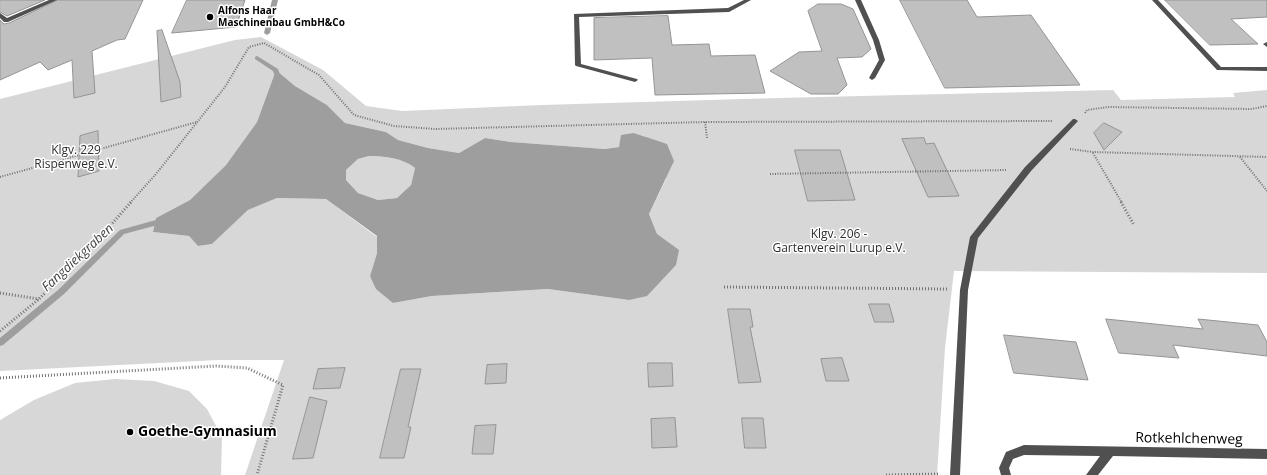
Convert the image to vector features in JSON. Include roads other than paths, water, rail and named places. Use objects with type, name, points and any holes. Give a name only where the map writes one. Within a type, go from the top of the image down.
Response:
[{"type":"street","points":[[0,16],[6,21],[54,0]]},
{"type":"street","points":[[635,80],[578,65],[576,15],[729,10],[748,0]]},
{"type":"street","points":[[858,0],[876,40],[882,60],[872,78]]},
{"type":"street","points":[[1154,0],[1219,69],[1267,69]]},
{"type":"street","points":[[955,474],[964,290],[974,237],[1028,169],[1075,121]]},
{"type":"street","name":"Rotkehlchenweg","points":[[1006,475],[1004,468],[1010,455],[1024,450],[1267,454]]},
{"type":"street","points":[[1090,475],[1110,452]]},
{"type":"waterway","name":"Fangdiekgraben","points":[[267,33],[275,0]]},
{"type":"waterway","name":"Fangdiekgraben","points":[[257,58],[276,70],[278,78]]},
{"type":"waterway","name":"Fangdiekgraben","points":[[0,343],[61,292],[122,232],[163,221]]},
{"type":"place","name":"Alfons Haar Maschinenbau GmbH&Co","points":[[210,17]]},
{"type":"place","name":"Goethe-Gymnasium","points":[[130,432]]},
{"type":"park label","name":"Klgv. 229 Rispenweg e.V.","points":[[76,158]]},
{"type":"park label","name":"Klgv. 206 - Gartenverein Lurup e.V.","points":[[839,242]]}]
